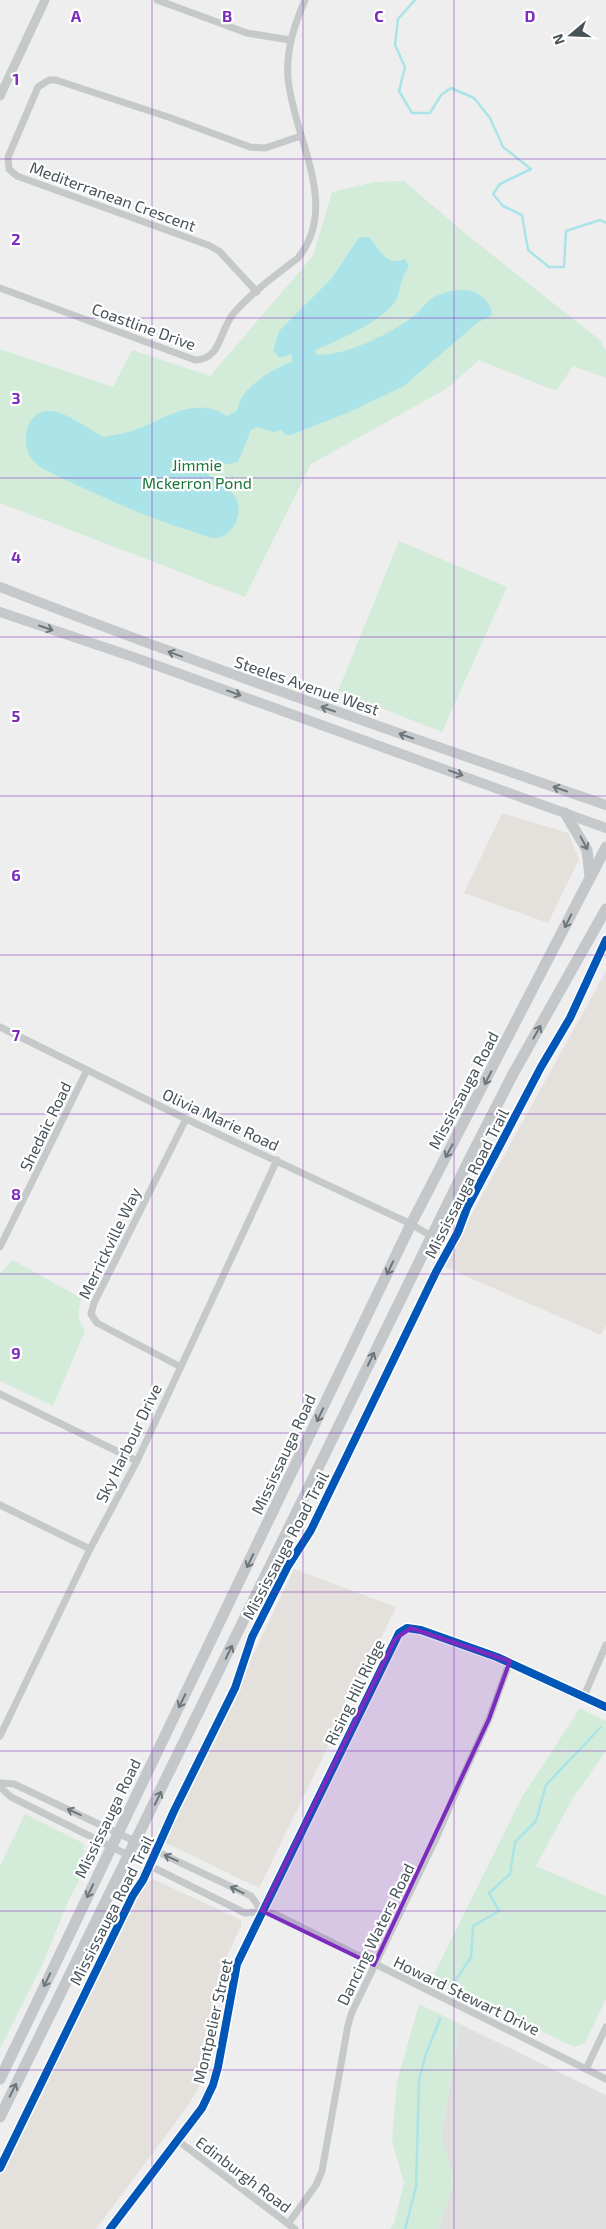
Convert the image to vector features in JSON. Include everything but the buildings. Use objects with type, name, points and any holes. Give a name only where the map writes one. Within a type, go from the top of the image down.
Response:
[{"type":"main road","name":"Steeles Avenue West","points":[[0,587],[134,639],[308,702],[606,805]]},
{"type":"main road","name":"Steeles Avenue West","points":[[0,612],[148,662],[606,828]]},
{"type":"main road","points":[[565,813],[587,850],[590,878]]},
{"type":"main road","name":"Mississauga Road","points":[[0,2079],[410,1224],[606,847]]},
{"type":"main road","points":[[0,2117],[129,1857],[431,1236],[513,1074],[605,912]]},
{"type":"street","points":[[0,96],[45,0]]},
{"type":"street","points":[[157,0],[247,33],[290,40]]},
{"type":"street","name":"Coastline Drive","points":[[0,288],[195,360],[206,360],[213,354],[233,314],[298,258],[315,224],[317,198],[291,101],[288,76],[290,40],[305,0]]},
{"type":"street","name":"Mediterranean Crescent","points":[[257,292],[218,251],[208,245],[17,176],[9,169],[8,157],[38,87],[49,80],[56,80],[171,118],[250,147],[265,148],[301,136]]},
{"type":"street","name":"Olivia Marie Road","points":[[0,1027],[186,1119],[410,1224],[431,1236]]},
{"type":"street","name":"Shedaic Road","points":[[0,1247],[87,1070]]},
{"type":"street","name":"Merrickville Way","points":[[179,1366],[97,1323],[91,1314],[94,1303],[186,1119]]},
{"type":"street","name":"Sky Harbour Drive","points":[[0,1736],[90,1549],[137,1461],[179,1366],[277,1160]]},
{"type":"street","points":[[0,1394],[137,1461]]},
{"type":"street","points":[[0,1505],[90,1549]]},
{"type":"street","name":"Rising Hill Ridge","points":[[262,1911],[399,1633],[407,1628],[421,1630],[510,1661],[606,1707]]},
{"type":"street","points":[[584,1696],[606,1645]]},
{"type":"street","name":"Dancing Waters Road","points":[[288,2224],[316,2185],[322,2172],[348,2025],[357,2001],[434,1843],[460,1780],[489,1719],[510,1661]]},
{"type":"street","name":"Howard Stewart Drive","points":[[0,1783],[14,1784],[250,1896],[262,1911]]},
{"type":"street","name":"Howard Stewart Drive","points":[[0,1787],[11,1797],[245,1913],[262,1911],[275,1914],[606,2079]]},
{"type":"street","name":"Montpelier Street","points":[[110,2229],[202,2108],[213,2085],[237,1964],[262,1911]]},
{"type":"street","points":[[586,2069],[606,2027]]},
{"type":"street","name":"Edinburgh Road","points":[[177,2140],[295,2229]]},
{"type":"highlighted area","points":[[411,1628],[510,1661],[489,1719],[374,1965],[262,1911],[395,1639]]},
{"type":"shaded area","points":[[502,813],[568,833],[579,859],[548,923],[464,893]]},
{"type":"shaded area","points":[[606,971],[606,1326],[601,1335],[443,1266]]},
{"type":"shaded area","points":[[294,1569],[396,1607],[259,1888],[164,1842]]},
{"type":"shaded area","points":[[153,1879],[241,1920],[241,1926],[228,1954],[222,1973],[206,2067],[200,2085],[187,2107],[96,2229],[0,2229],[0,2174],[140,1888]]},
{"type":"shaded area","points":[[460,2024],[606,2095],[606,2229],[438,2229],[453,2185],[452,2171],[441,2139]]},
{"type":"green space","name":"Jimmie Mckerron Pond","points":[[404,181],[467,235],[600,340],[606,351],[606,378],[573,366],[556,391],[479,360],[446,389],[311,464],[245,597],[0,503],[0,349],[113,387],[132,350],[210,376],[313,256],[332,192],[374,182]]},
{"type":"green space","points":[[399,541],[507,587],[442,732],[338,691]]},
{"type":"green space","points":[[13,1260],[81,1298],[78,1318],[85,1331],[53,1406],[0,1381],[0,1274]]},
{"type":"green space","points":[[580,1708],[606,1721],[606,1751],[573,1798],[536,1866],[606,1896],[606,1999],[585,2043],[574,2047],[432,1978],[522,1797]]},
{"type":"green space","points":[[25,1814],[81,1842],[85,1846],[83,1848],[85,1852],[79,1864],[86,1867],[67,1904],[44,1961],[0,2049],[0,1866]]},
{"type":"green space","points":[[419,2004],[460,2024],[441,2139],[452,2171],[453,2185],[438,2229],[390,2229],[394,2224],[404,2183],[392,2141],[397,2082]]},
{"type":"water","points":[[361,237],[369,237],[388,259],[398,261],[405,259],[409,266],[402,280],[398,297],[380,317],[335,342],[315,350],[316,354],[340,352],[382,336],[406,322],[434,297],[451,291],[464,290],[477,293],[488,303],[492,315],[477,323],[404,386],[347,413],[291,435],[286,435],[281,430],[273,432],[258,427],[251,430],[238,462],[230,464],[206,463],[202,466],[203,470],[230,491],[238,503],[236,522],[226,535],[216,538],[210,537],[172,525],[118,504],[47,471],[32,459],[28,452],[26,436],[31,420],[43,412],[58,412],[104,437],[142,427],[183,410],[205,408],[216,410],[227,416],[238,410],[239,402],[250,387],[267,374],[293,361],[291,354],[280,358],[273,351],[279,331],[332,278]]},
{"type":"waterway","points":[[415,0],[398,19],[395,45],[405,67],[399,91],[412,113],[430,113],[441,95],[451,88],[474,98],[490,118],[503,147],[531,169],[500,184],[493,194],[503,206],[522,215],[528,250],[549,267],[564,267],[566,231],[600,220],[606,223]]},
{"type":"waterway","points":[[454,1983],[471,1957],[473,1926],[499,1911],[489,1893],[510,1874],[515,1842],[536,1821],[546,1785],[601,1727]]},
{"type":"waterway","points":[[405,2229],[416,2187],[419,2080],[426,2054],[440,2019]]},
{"type":"cycle path","name":"Mississauga Road Trail","points":[[0,2168],[133,1895],[143,1880],[174,1811],[235,1688],[252,1637],[288,1566],[311,1530],[436,1272],[458,1232],[467,1208],[541,1067],[570,1018],[606,940]]},
{"type":"cycle path","points":[[110,2229],[202,2108],[213,2085],[218,2067],[237,1964],[399,1633],[407,1628],[421,1630],[497,1657],[606,1707]]}]
